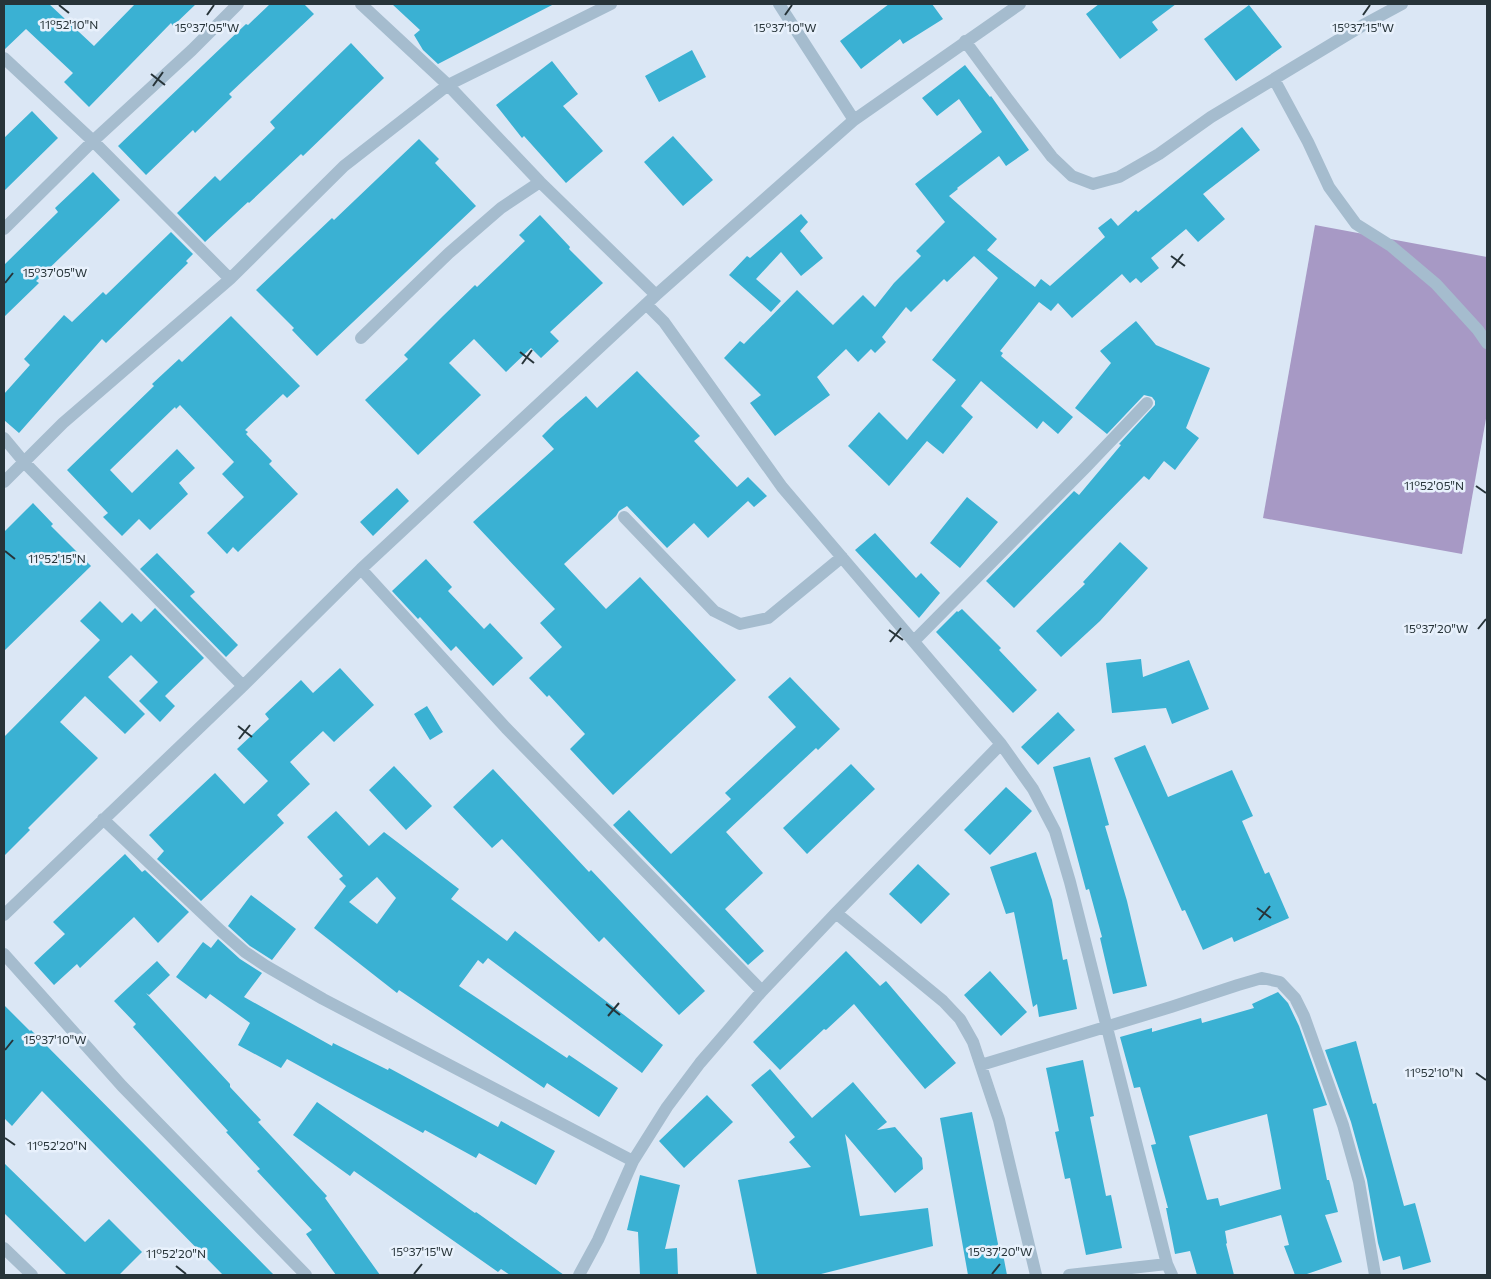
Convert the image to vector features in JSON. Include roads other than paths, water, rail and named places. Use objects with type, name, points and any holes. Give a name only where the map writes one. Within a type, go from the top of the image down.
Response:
[{"type":"street","points":[[4,229],[93,141],[192,50],[238,4]]},
{"type":"street","points":[[362,4],[448,85],[651,300],[664,322],[782,487],[1001,744],[1033,789],[1055,831],[1070,882],[1170,1269],[1069,1275]]},
{"type":"street","points":[[4,482],[63,423],[230,278],[344,166],[448,85],[611,4]]},
{"type":"street","points":[[779,4],[854,120]]},
{"type":"street","points":[[4,914],[244,686],[361,569],[651,300],[854,120],[1020,4]]},
{"type":"street","points":[[966,41],[1052,157],[1072,176],[1093,184],[1127,173],[1159,154],[1211,117],[1365,24],[1402,4]]},
{"type":"street","points":[[4,58],[93,141],[230,278]]},
{"type":"street","points":[[1274,79],[1308,142],[1329,187],[1356,224],[1391,246],[1436,284],[1478,330],[1487,343]]},
{"type":"street","points":[[361,338],[464,240],[501,208],[540,182]]},
{"type":"street","points":[[914,641],[1147,403]]},
{"type":"street","points":[[4,438],[24,462],[244,686]]},
{"type":"street","points":[[624,517],[714,611],[740,624],[768,618],[842,557]]},
{"type":"street","points":[[361,569],[506,728],[762,991]]},
{"type":"street","points":[[579,1275],[598,1240],[633,1161],[667,1107],[700,1063],[762,991],[1001,744]]},
{"type":"street","points":[[103,819],[221,931],[245,952],[266,966],[323,1000],[633,1161]]},
{"type":"street","points":[[836,913],[943,1001],[960,1018],[974,1042],[999,1120],[1036,1275]]},
{"type":"street","points":[[4,954],[122,1086],[306,1275]]},
{"type":"street","points":[[981,1065],[1262,978],[1280,982],[1295,998],[1304,1016],[1343,1125],[1359,1182],[1375,1275]]},
{"type":"street","points":[[4,1248],[32,1275]]}]
